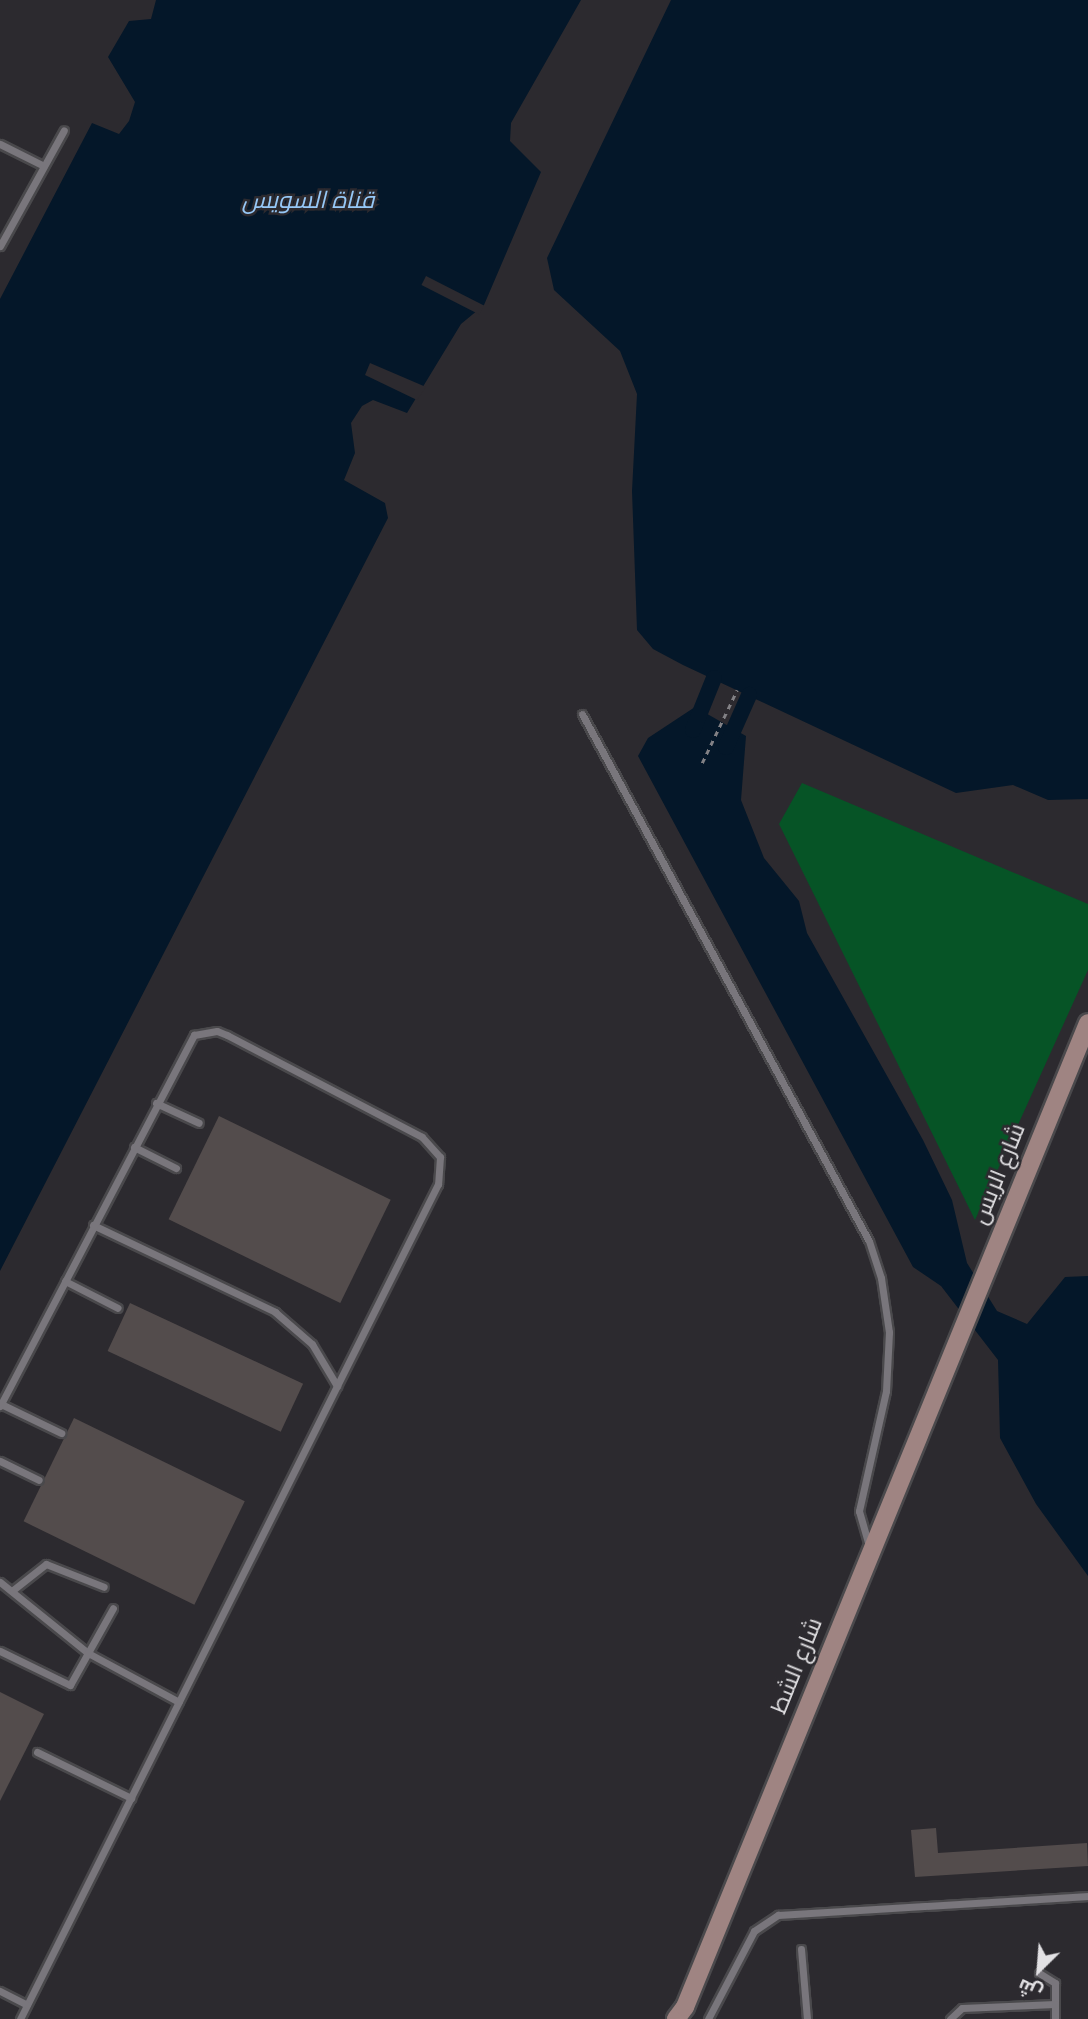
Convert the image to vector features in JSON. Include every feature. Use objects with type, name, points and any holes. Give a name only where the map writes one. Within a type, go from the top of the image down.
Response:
[{"type":"street","name":"شارع الريس","points":[[956,1344],[1088,1023]]},
{"type":"street","name":"شارع الشط","points":[[683,2015],[956,1344]]},
{"type":"lane","points":[[0,246],[3,232],[64,130]]},
{"type":"lane","points":[[0,144],[44,166]]},
{"type":"lane","points":[[582,714],[869,1241],[881,1278],[889,1332],[886,1391],[859,1511],[870,1551]]},
{"type":"lane","points":[[20,2019],[438,1184],[440,1157],[433,1145],[217,1031],[205,1031],[187,1044],[1,1405],[61,1433]]},
{"type":"lane","points":[[156,1103],[199,1123]]},
{"type":"lane","points":[[134,1147],[176,1168]]},
{"type":"lane","points":[[93,1225],[275,1312],[312,1344],[337,1386]]},
{"type":"lane","points":[[65,1281],[118,1308]]},
{"type":"lane","points":[[0,1461],[39,1480]]},
{"type":"lane","points":[[13,1590],[46,1564],[104,1587]]},
{"type":"lane","points":[[0,1582],[88,1653],[179,1702]]},
{"type":"lane","points":[[0,1651],[67,1686],[113,1608]]},
{"type":"lane","points":[[37,1752],[131,1798]]},
{"type":"lane","points":[[708,2019],[754,1931],[778,1915],[1088,1896]]},
{"type":"lane","points":[[801,1949],[807,2019]]},
{"type":"lane","points":[[1039,1973],[1055,1983],[1055,2019]]},
{"type":"lane","points":[[0,1991],[27,2005]]},
{"type":"lane","points":[[950,2019],[962,2008],[1055,2004]]},
{"type":"path","points":[[702,763],[737,690]]},
{"type":"green space","points":[[802,783],[1088,904],[1088,970],[975,1220],[779,824]]},
{"type":"water","name":"قناة السويس","points":[[156,0],[581,0],[511,123],[510,141],[541,172],[484,305],[461,324],[407,413],[373,400],[362,406],[351,423],[355,453],[344,480],[385,503],[388,518],[0,1271],[0,299],[92,123],[119,134],[129,121],[135,102],[108,57],[129,21],[151,19]]},
{"type":"water","points":[[671,0],[1088,0],[1088,799],[1048,800],[1013,785],[956,793],[683,665],[653,649],[637,630],[632,491],[637,394],[620,351],[554,290],[547,258]]},
{"type":"water","points":[[695,707],[746,736],[741,800],[764,858],[799,901],[807,933],[923,1140],[952,1200],[967,1263],[997,1311],[1027,1324],[1065,1277],[1088,1276],[1088,1576],[1036,1504],[1000,1438],[998,1360],[941,1286],[913,1267],[638,756],[648,738]]},
{"type":"pier","points":[[426,276],[484,306],[479,314],[421,285]]},
{"type":"pier","points":[[370,363],[426,387],[417,400],[365,375]]},
{"type":"building","points":[[219,1116],[391,1200],[340,1303],[169,1219]]},
{"type":"building","points":[[130,1303],[303,1384],[281,1432],[108,1351]]},
{"type":"building","points":[[74,1418],[245,1501],[194,1605],[24,1521]]},
{"type":"building","points":[[0,1692],[44,1714],[0,1801]]},
{"type":"building","points":[[936,1828],[938,1853],[1087,1843],[1088,1866],[915,1877],[911,1830]]},
{"type":"waterway","points":[[693,730],[714,678]]},
{"type":"waterway","points":[[726,747],[749,695]]}]
